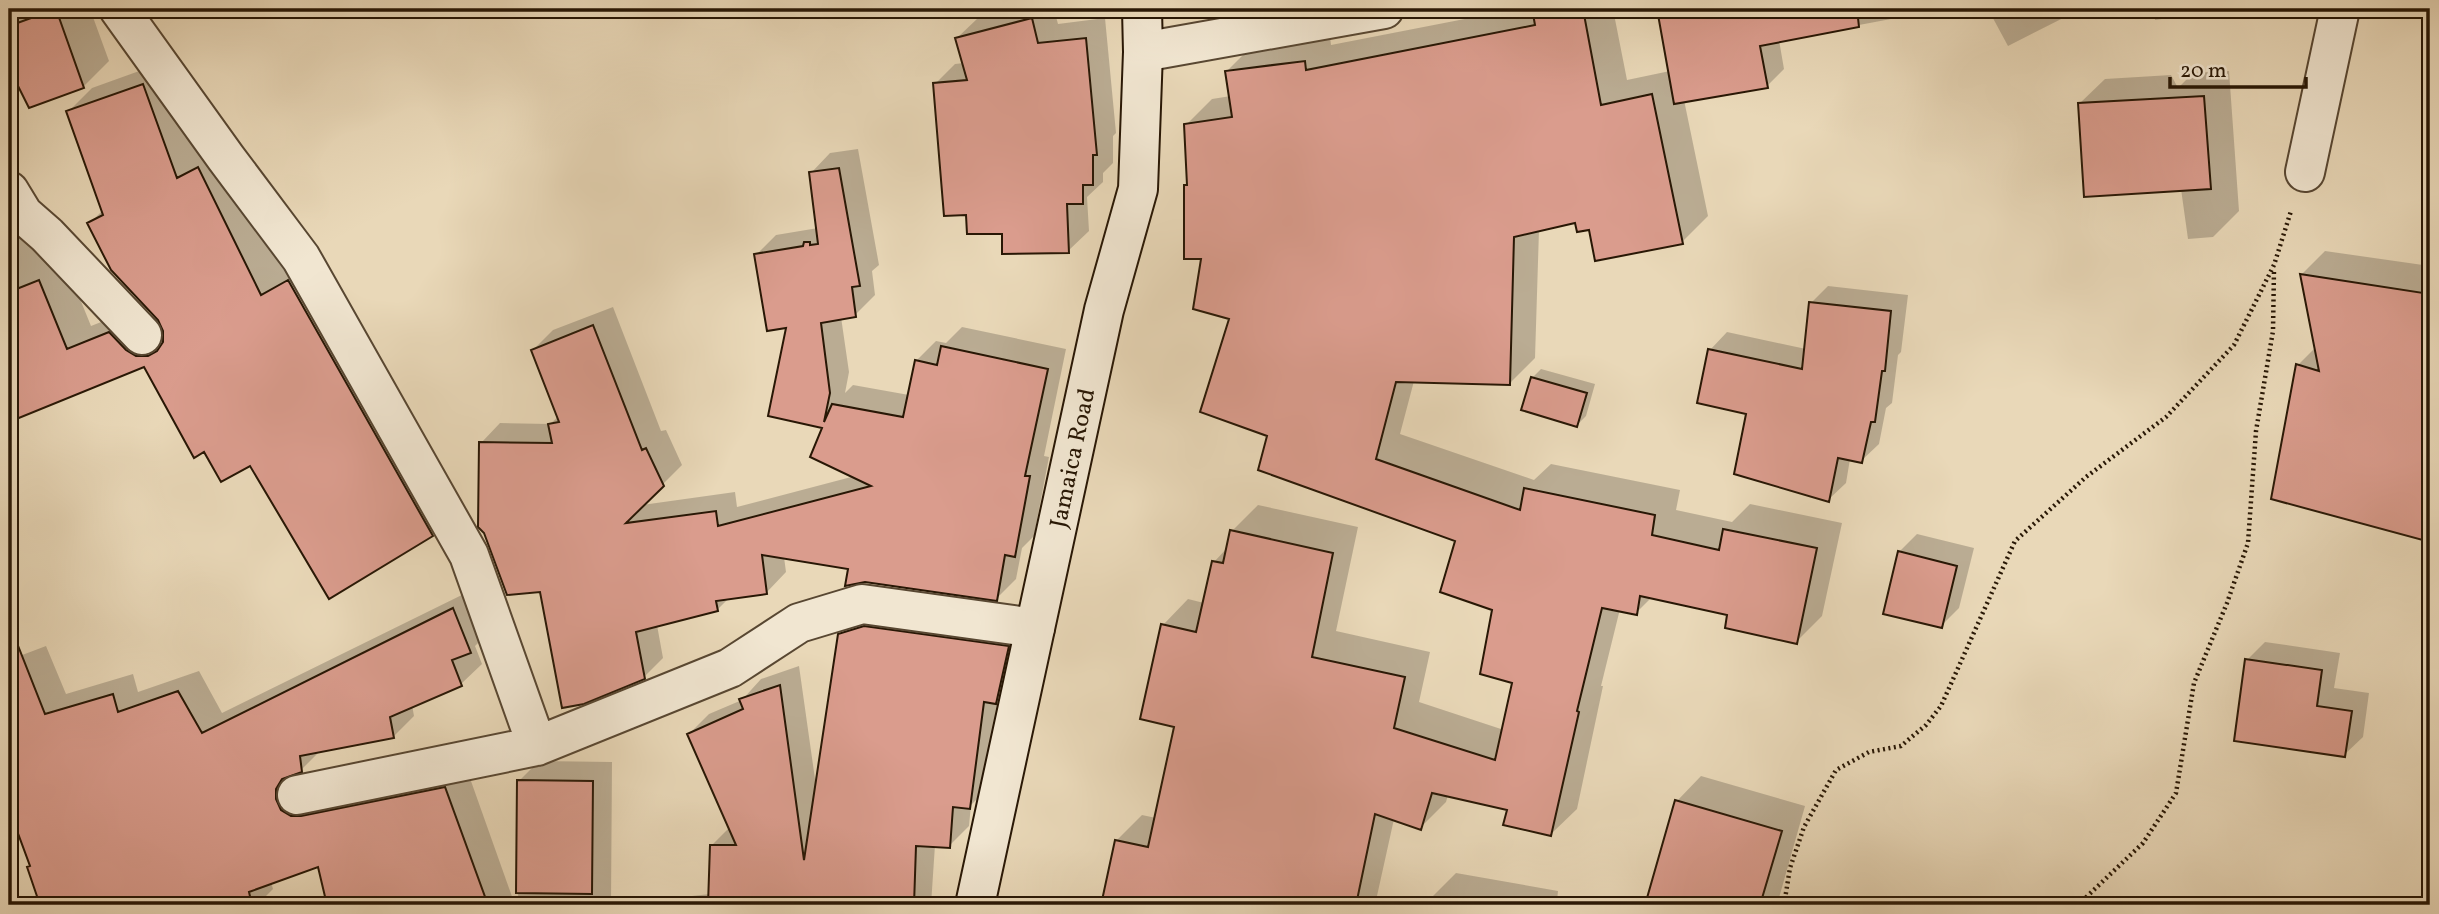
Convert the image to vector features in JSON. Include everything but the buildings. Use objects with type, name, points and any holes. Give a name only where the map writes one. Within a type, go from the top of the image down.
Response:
[{"type":"street","points":[[119,9],[301,258],[469,555],[537,746]]},
{"type":"street","name":"Jamaica Road","points":[[975,905],[1104,310],[1138,188],[1142,9]]},
{"type":"street","points":[[1143,52],[1384,9]]},
{"type":"street","points":[[2305,172],[2340,9]]},
{"type":"street","points":[[9,191],[23,214],[47,235],[142,335]]},
{"type":"street","points":[[297,794],[537,746],[730,668],[799,624],[862,604],[1035,628]]},
{"type":"path","points":[[1784,905],[1790,868],[1804,827],[1836,770],[1869,752],[1901,747],[1926,725],[1941,706],[2015,541],[2085,477],[2166,417],[2234,345],[2274,265],[2305,172]]},
{"type":"path","points":[[2078,905],[2143,844],[2176,793],[2194,683],[2248,544],[2256,431],[2273,331],[2274,265]]}]
